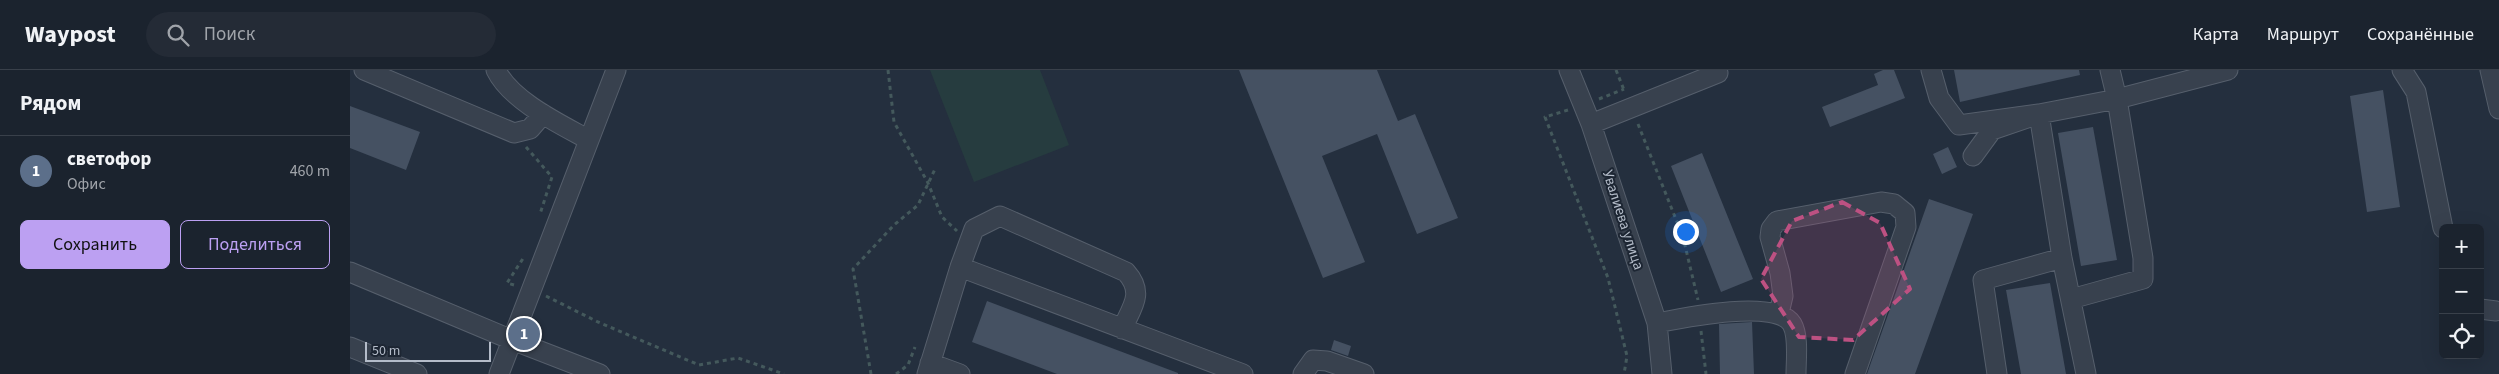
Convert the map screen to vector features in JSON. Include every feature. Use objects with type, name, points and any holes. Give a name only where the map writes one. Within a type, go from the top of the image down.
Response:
[{"type":"street","points":[[364,70],[514,133],[530,129],[543,114]]},
{"type":"street","points":[[496,70],[502,81],[543,114],[589,140]]},
{"type":"street","points":[[498,374],[616,70]]},
{"type":"street","name":"Увалиева улица","points":[[1569,70],[1591,124],[1657,323],[1662,374]]},
{"type":"street","points":[[1931,70],[1939,98],[1959,125],[2039,114],[2118,100],[2228,70]]},
{"type":"street","points":[[2071,299],[2143,279],[2143,258],[2118,100],[2110,70]]},
{"type":"street","points":[[2402,70],[2416,92],[2442,224]]},
{"type":"street","points":[[2490,70],[2499,109]]},
{"type":"street","points":[[1591,124],[1627,98],[1720,71]]},
{"type":"street","points":[[1973,156],[1992,130],[2039,114]]},
{"type":"street","points":[[2039,114],[2062,258],[2086,374]]},
{"type":"street","points":[[1779,313],[1783,296],[1780,273],[1770,237],[1771,229],[1777,221],[1881,202],[1894,204],[1905,213],[1906,228],[1855,374]]},
{"type":"street","points":[[960,374],[929,368],[960,267],[974,230],[1000,216],[1126,272],[1136,283],[1137,297],[1122,329]]},
{"type":"street","points":[[1997,374],[1983,280],[2062,258]]},
{"type":"street","points":[[960,267],[1243,374]]},
{"type":"street","points":[[354,272],[512,340],[600,374]]},
{"type":"street","points":[[1657,323],[1699,315],[1765,311],[1779,313],[1792,323],[1795,340],[1796,374]]},
{"type":"street","points":[[350,347],[417,374]]},
{"type":"street","points":[[1302,374],[1313,360],[1327,361],[1364,374]]},
{"type":"path","points":[[888,70],[894,122],[928,183],[942,217],[969,242]]},
{"type":"path","points":[[1616,70],[1683,237],[1699,303],[1706,374]]},
{"type":"path","points":[[1624,374],[1627,356],[1608,278],[1545,117],[1583,105],[1627,98]]},
{"type":"path","points":[[514,133],[552,176],[539,216]]},
{"type":"path","points":[[871,374],[853,269],[894,225],[918,205],[936,167]]},
{"type":"path","points":[[528,249],[507,283],[531,289],[598,322],[699,364],[738,358],[784,374]]},
{"type":"highlighted area","points":[[1842,202],[1880,223],[1910,289],[1853,340],[1799,337],[1761,279],[1792,221]]},
{"type":"green space","points":[[930,70],[1040,70],[1069,145],[974,182]]},
{"type":"building","points":[[1239,70],[1377,70],[1398,121],[1415,114],[1458,218],[1417,234],[1377,134],[1322,156],[1365,262],[1323,278]]},
{"type":"building","points":[[1883,70],[1894,70],[1905,98],[1830,127],[1822,107],[1878,85],[1874,74]]},
{"type":"building","points":[[1954,70],[2079,70],[2080,75],[1960,102]]},
{"type":"building","points":[[2383,90],[2400,207],[2367,212],[2350,96]]},
{"type":"building","points":[[350,106],[420,132],[406,170],[350,148]]},
{"type":"building","points":[[2093,127],[2117,260],[2081,266],[2058,133]]},
{"type":"building","points":[[1948,147],[1957,167],[1942,174],[1933,154]]},
{"type":"building","points":[[1702,153],[1753,279],[1721,292],[1671,166]]},
{"type":"building","points":[[1929,199],[1973,214],[1915,374],[1867,374]]},
{"type":"building","points":[[2050,283],[2066,374],[2021,374],[2006,290]]},
{"type":"building","points":[[987,301],[1178,374],[1057,374],[972,342]]},
{"type":"building","points":[[1752,322],[1754,374],[1720,374],[1719,324]]},
{"type":"building","points":[[1334,340],[1351,346],[1348,356],[1331,350]]},
{"type":"place","name":"светофор","points":[[524,334]]}]
